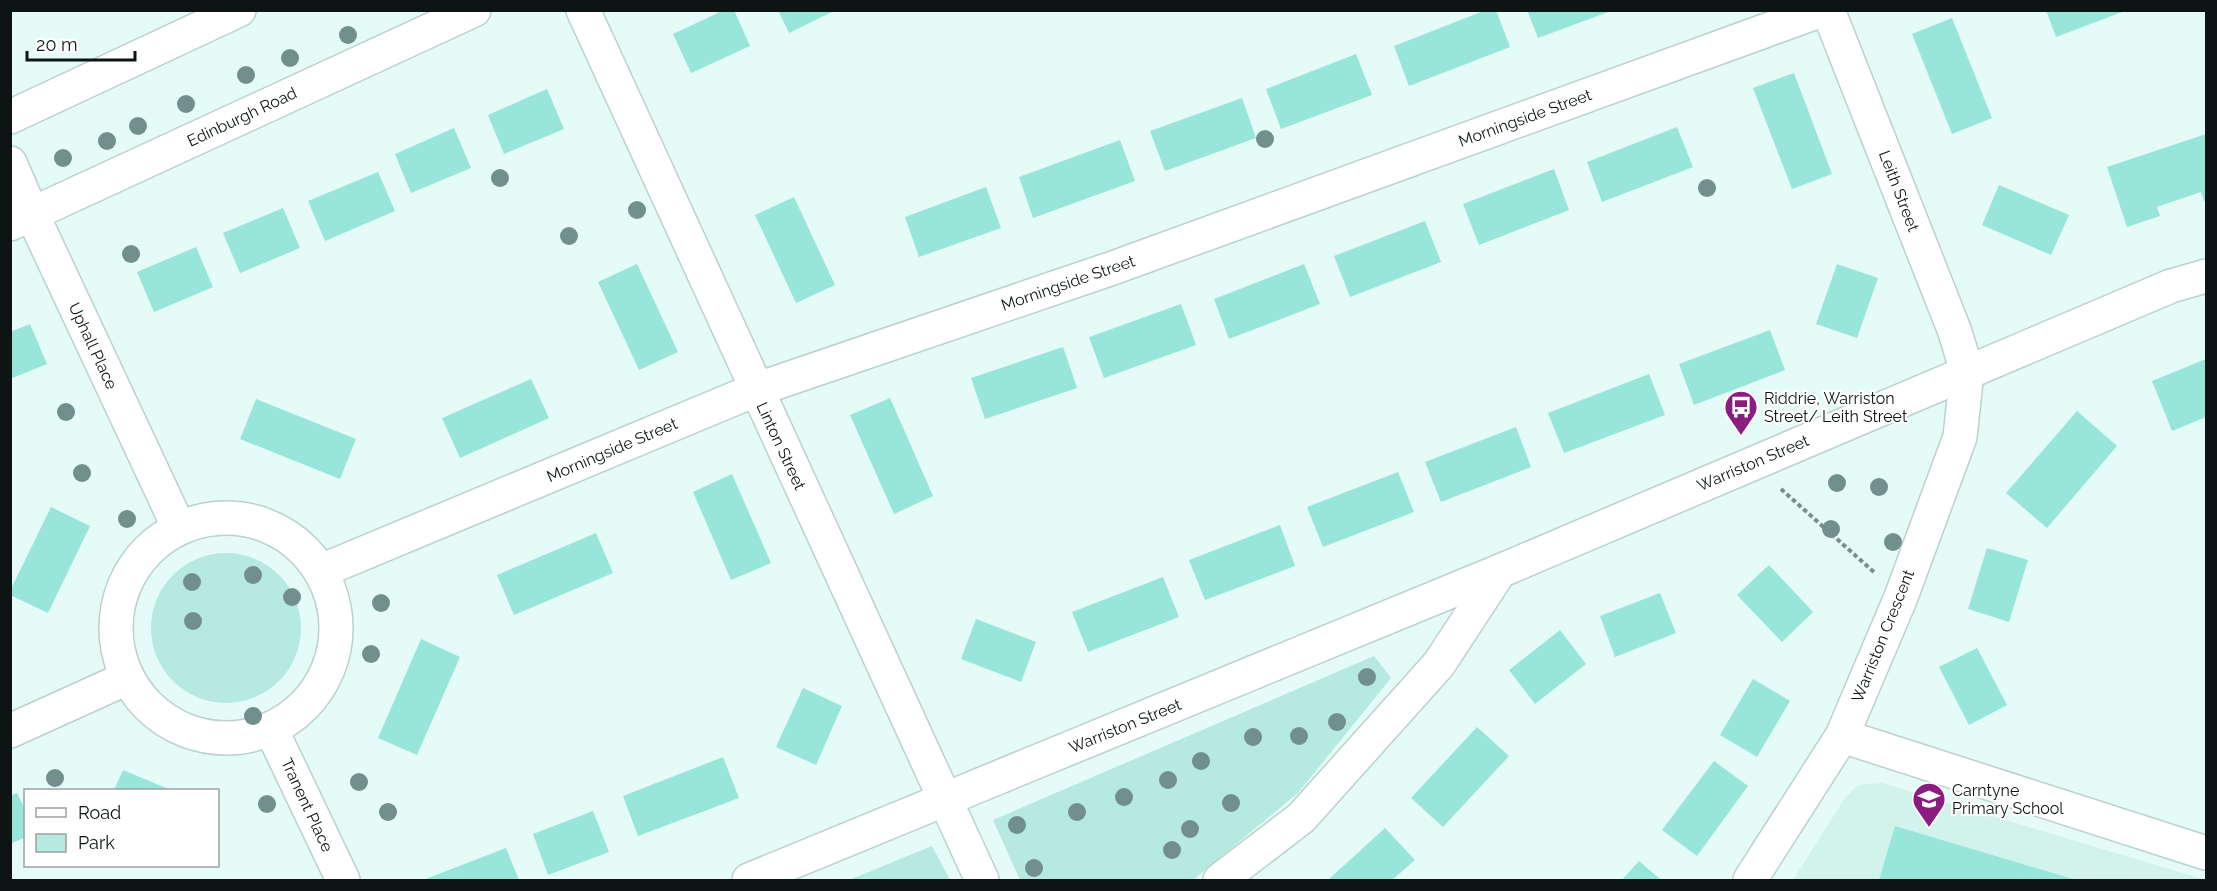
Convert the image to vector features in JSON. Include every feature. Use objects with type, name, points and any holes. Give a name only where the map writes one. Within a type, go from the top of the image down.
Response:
[{"type":"street","points":[[10,117],[239,10]]},
{"type":"street","name":"Edinburgh Road","points":[[21,219],[474,10]]},
{"type":"street","name":"Linton Street","points":[[584,10],[755,390],[982,880]]},
{"type":"street","name":"Morningside Street","points":[[321,571],[755,390],[1110,269],[1822,10]]},
{"type":"street","name":"Leith Street","points":[[1828,10],[1955,332],[1967,372]]},
{"type":"street","name":"Uphall Place","points":[[10,163],[21,219],[179,528]]},
{"type":"street","name":"Warriston Street","points":[[749,880],[1500,571],[2171,286],[2206,276]]},
{"type":"street","name":"Warriston Crescent","points":[[1750,880],[1842,736],[1901,597],[1960,437],[1967,372]]},
{"type":"street","points":[[210,519],[242,519],[273,528],[301,546],[321,571],[335,606],[336,644],[325,679],[302,709],[271,729],[238,739],[204,737],[173,726],[146,705],[127,678],[116,644],[117,609],[128,576],[150,548],[179,528],[210,519]]},
{"type":"street","points":[[1220,880],[1301,818],[1439,664],[1500,571]]},
{"type":"street","points":[[10,731],[127,678]]},
{"type":"street","name":"Tranent Place","points":[[271,729],[343,880]]},
{"type":"street","points":[[1842,736],[2206,852]]},
{"type":"path","points":[[1752,463],[1901,597]]},
{"type":"shaded area","name":"Carntyne Primary School","points":[[1882,783],[2206,880],[1793,880],[1845,798],[1858,785]]},
{"type":"green space","points":[[226,553],[255,558],[268,565],[279,575],[289,586],[296,599],[301,628],[296,657],[289,670],[279,681],[268,691],[255,698],[226,703],[197,698],[184,691],[173,681],[163,670],[156,657],[151,628],[156,599],[163,586],[173,575],[184,565],[197,558]]},
{"type":"green space","points":[[1374,656],[1391,678],[1298,793],[1193,880],[1020,880],[993,820]]},
{"type":"green space","points":[[932,846],[950,880],[849,880]]},
{"type":"building","points":[[724,10],[734,10],[750,46],[691,73],[673,34]]},
{"type":"building","points":[[778,10],[836,10],[789,33]]},
{"type":"building","points":[[1486,10],[1496,10],[1510,47],[1409,86],[1394,46]]},
{"type":"building","points":[[1527,10],[1611,10],[1611,11],[1538,38]]},
{"type":"building","points":[[2046,10],[2125,10],[2125,11],[2056,37]]},
{"type":"building","points":[[1952,18],[1992,118],[1952,134],[1912,34]]},
{"type":"building","points":[[1356,54],[1372,95],[1281,129],[1266,89]]},
{"type":"building","points":[[1794,73],[1832,174],[1792,189],[1753,88]]},
{"type":"building","points":[[547,89],[564,129],[504,154],[488,115]]},
{"type":"building","points":[[1242,98],[1256,138],[1165,171],[1150,131]]},
{"type":"building","points":[[1677,127],[1693,167],[1602,202],[1587,162]]},
{"type":"building","points":[[454,128],[471,168],[411,193],[395,154]]},
{"type":"building","points":[[2206,134],[2206,200],[2204,201],[2201,192],[2157,207],[2160,216],[2127,227],[2107,167]]},
{"type":"building","points":[[1120,140],[1135,181],[1033,218],[1019,177]]},
{"type":"building","points":[[1554,169],[1569,210],[1479,245],[1463,204]]},
{"type":"building","points":[[378,172],[395,211],[325,241],[308,201]]},
{"type":"building","points":[[1999,185],[2069,215],[2051,255],[1982,225]]},
{"type":"building","points":[[986,187],[1001,228],[919,257],[905,217]]},
{"type":"building","points":[[794,197],[835,285],[796,303],[755,215]]},
{"type":"building","points":[[283,208],[300,248],[240,273],[223,233]]},
{"type":"building","points":[[1425,221],[1441,262],[1350,297],[1334,256]]},
{"type":"building","points":[[196,247],[213,287],[154,312],[137,272]]},
{"type":"building","points":[[637,264],[678,352],[639,370],[598,282]]},
{"type":"building","points":[[1304,264],[1320,304],[1229,339],[1214,299]]},
{"type":"building","points":[[1837,264],[1878,278],[1857,338],[1816,324]]},
{"type":"building","points":[[1181,304],[1196,345],[1104,378],[1089,337]]},
{"type":"building","points":[[30,324],[47,364],[10,379],[10,332]]},
{"type":"building","points":[[1770,330],[1785,370],[1694,405],[1679,364]]},
{"type":"building","points":[[1063,347],[1077,388],[985,419],[971,378]]},
{"type":"building","points":[[2206,359],[2206,417],[2172,431],[2152,381]]},
{"type":"building","points":[[1649,374],[1665,415],[1564,453],[1548,413]]},
{"type":"building","points":[[531,379],[549,418],[460,458],[442,418]]},
{"type":"building","points":[[890,398],[933,496],[894,514],[850,415]]},
{"type":"building","points":[[256,399],[356,439],[340,479],[240,439]]},
{"type":"building","points":[[2077,411],[2117,446],[2047,528],[2006,493]]},
{"type":"building","points":[[1516,427],[1531,467],[1441,502],[1425,462]]},
{"type":"building","points":[[1398,472],[1414,512],[1323,547],[1307,507]]},
{"type":"building","points":[[732,474],[771,563],[731,580],[693,492]]},
{"type":"building","points":[[51,507],[90,526],[48,613],[10,595],[10,591]]},
{"type":"building","points":[[1280,525],[1295,566],[1205,600],[1189,560]]},
{"type":"building","points":[[596,533],[613,573],[514,615],[497,575]]},
{"type":"building","points":[[1987,548],[2028,560],[2009,622],[1968,609]]},
{"type":"building","points":[[1769,565],[1813,612],[1782,642],[1737,595]]},
{"type":"building","points":[[1163,577],[1179,617],[1088,652],[1072,612]]},
{"type":"building","points":[[1660,593],[1676,633],[1615,657],[1600,616]]},
{"type":"building","points":[[976,619],[1036,642],[1021,682],[961,659]]},
{"type":"building","points":[[1560,630],[1586,664],[1535,704],[1509,670]]},
{"type":"building","points":[[421,639],[460,657],[417,755],[378,738]]},
{"type":"building","points":[[1977,648],[2007,705],[1969,725],[1939,667]]},
{"type":"building","points":[[1753,679],[1790,701],[1757,757],[1720,735]]},
{"type":"building","points":[[803,688],[842,706],[816,765],[776,747]]},
{"type":"building","points":[[1477,727],[1509,756],[1443,827],[1411,798]]},
{"type":"building","points":[[723,757],[739,798],[638,836],[623,796]]},
{"type":"building","points":[[1714,761],[1748,786],[1697,856],[1662,830]]},
{"type":"building","points":[[123,770],[169,789],[114,789]]},
{"type":"building","points":[[17,793],[24,807],[24,838],[10,844],[10,796]]},
{"type":"building","points":[[593,811],[609,852],[548,875],[533,834]]},
{"type":"building","points":[[1895,826],[2076,880],[1879,880]]},
{"type":"building","points":[[1385,828],[1415,860],[1392,880],[1328,880]]},
{"type":"building","points":[[506,848],[519,880],[423,880]]},
{"type":"building","points":[[1639,861],[1661,880],[1622,880]]},
{"type":"place","name":"Riddrie, Warriston Street/ Leith Street","points":[[1741,436]]},
{"type":"place","name":"Carntyne Primary School","points":[[1929,828]]}]
